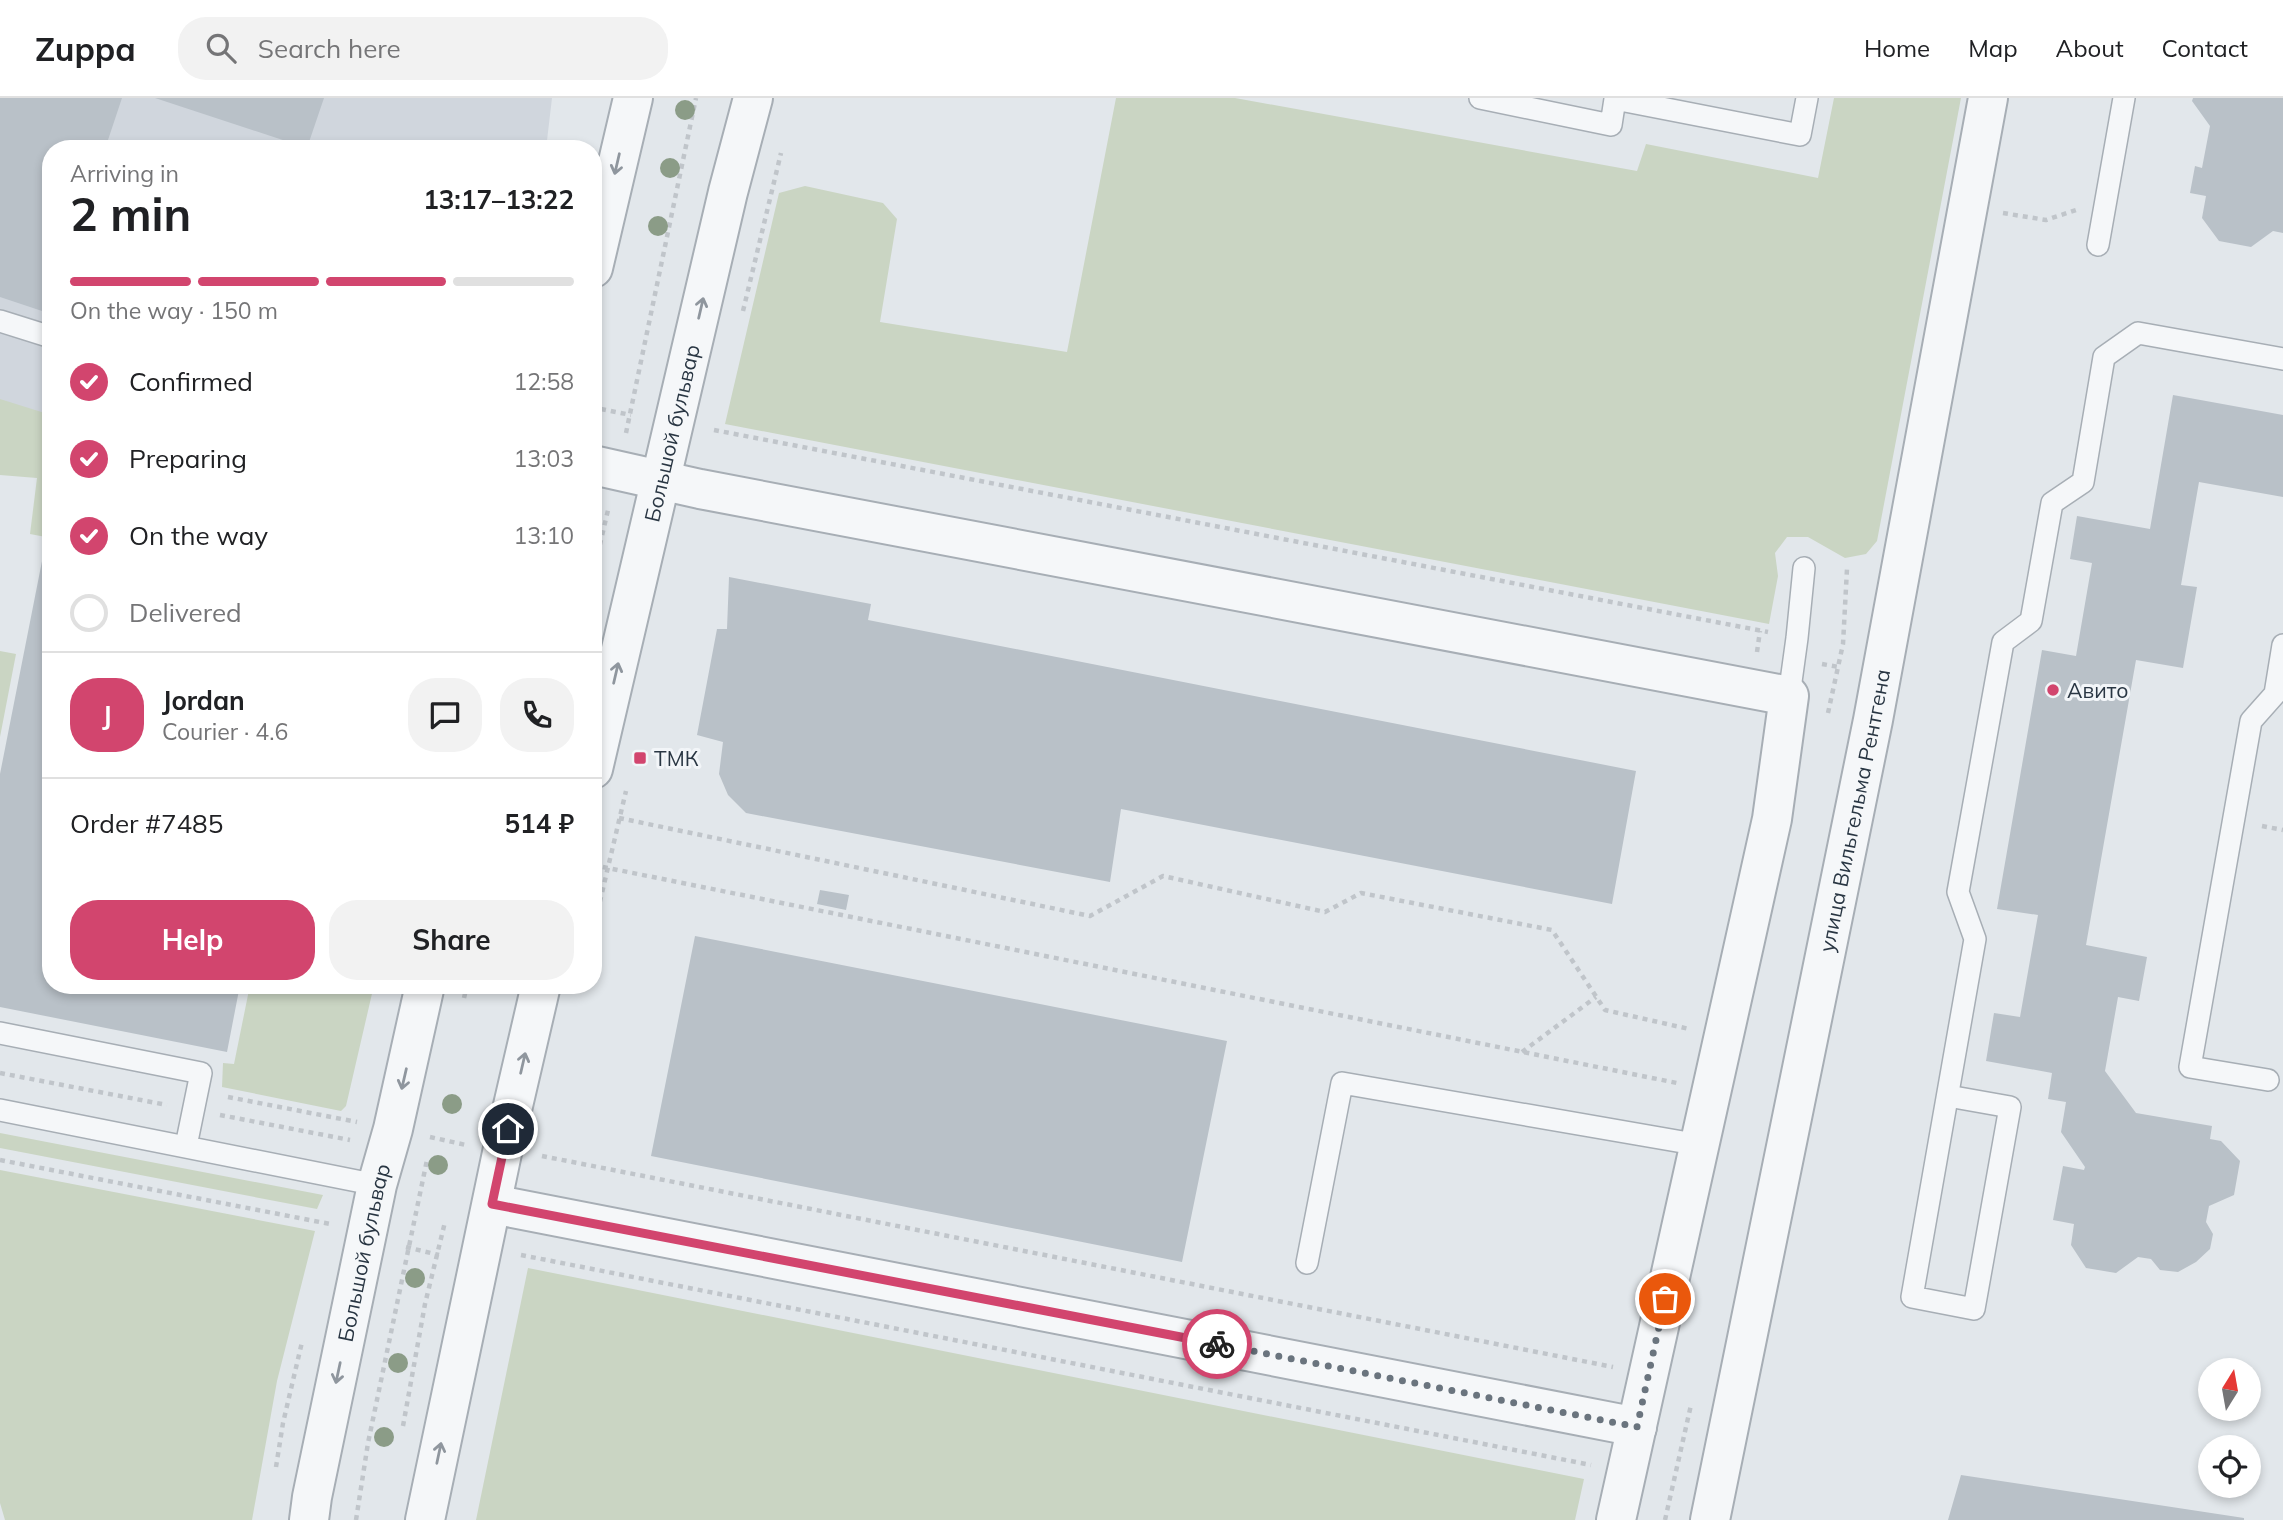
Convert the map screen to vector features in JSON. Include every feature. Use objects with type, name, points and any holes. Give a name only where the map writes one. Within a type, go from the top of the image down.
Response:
[{"type":"street","points":[[602,230],[633,98]]},
{"type":"street","name":"Большой бульвар","points":[[602,731],[728,192],[753,98]]},
{"type":"street","name":"улица Вильгельма Рентгена","points":[[1710,1520],[1873,720],[1988,98]]},
{"type":"street","points":[[602,468],[1789,696],[1772,819],[1616,1520]]},
{"type":"street","name":"Большой бульвар","points":[[309,1520],[377,1185],[393,1129],[423,994]]},
{"type":"street","points":[[425,1520],[539,994]]},
{"type":"street","points":[[492,1204],[1637,1427]]},
{"type":"lane","points":[[1480,98],[1611,125],[1615,99],[1800,135],[1807,98]]},
{"type":"lane","points":[[2098,245],[2124,98]]},
{"type":"lane","points":[[0,321],[42,334]]},
{"type":"lane","points":[[1948,1096],[2010,1107],[1975,1309],[1912,1297],[1975,939],[1958,892],[2003,642],[2031,621],[2052,503],[2083,482],[2104,357],[2138,333],[2283,359]]},
{"type":"lane","points":[[1789,696],[1804,568]]},
{"type":"lane","points":[[2268,1080],[2190,1066],[2252,721],[2274,694],[2283,645]]},
{"type":"lane","points":[[0,1033],[201,1073],[186,1146]]},
{"type":"lane","points":[[1307,1263],[1342,1083],[1700,1145]]},
{"type":"lane","points":[[0,1110],[377,1185]]},
{"type":"path","points":[[625,434],[695,98]]},
{"type":"path","points":[[742,314],[783,146]]},
{"type":"path","points":[[1992,211],[2046,220],[2106,200]]},
{"type":"path","points":[[602,409],[641,417]]},
{"type":"path","points":[[711,441],[717,417]]},
{"type":"path","points":[[713,430],[1771,633]]},
{"type":"path","points":[[602,534],[610,499]]},
{"type":"path","points":[[619,818],[1090,916],[1163,876],[1325,912],[1361,893],[1552,930],[1605,1010],[1695,1030]]},
{"type":"path","points":[[602,867],[1683,1084]]},
{"type":"path","points":[[461,1011],[465,994]]},
{"type":"path","points":[[1522,1052],[1596,997]]},
{"type":"path","points":[[0,1073],[159,1103]]},
{"type":"path","points":[[228,1097],[354,1121]]},
{"type":"path","points":[[230,1117],[350,1140]]},
{"type":"path","points":[[356,1520],[368,1443],[434,1125]]},
{"type":"path","points":[[422,1135],[472,1146]]},
{"type":"path","points":[[542,1156],[1617,1368]]},
{"type":"path","points":[[0,1160],[330,1224]]},
{"type":"path","points":[[399,1246],[448,1257]]},
{"type":"path","points":[[522,1255],[1595,1466]]},
{"type":"shaded area","points":[[0,98],[552,98],[547,140],[42,140],[42,426],[0,413]]},
{"type":"green space","points":[[1116,98],[1235,98],[1637,171],[1646,144],[1818,178],[1834,98],[1961,98],[1877,541],[1866,554],[1845,558],[1808,537],[1787,537],[1775,553],[1778,576],[1769,624],[725,424],[779,193],[805,186],[883,203],[897,219],[880,322],[1067,352]]},
{"type":"green space","points":[[0,399],[42,412],[42,536],[30,534],[37,478],[0,475]]},
{"type":"green space","points":[[0,651],[16,654],[0,737]]},
{"type":"green space","points":[[248,994],[372,994],[346,1106],[341,1111],[222,1087],[223,1063],[234,1064]]},
{"type":"green space","points":[[0,1133],[323,1195],[317,1209],[0,1148]]},
{"type":"green space","points":[[0,1170],[315,1231],[277,1381],[252,1520],[5,1520],[0,1503]]},
{"type":"green space","points":[[528,1268],[1584,1479],[1575,1520],[476,1520]]},
{"type":"building","points":[[0,98],[122,98],[108,140],[42,140],[42,311],[0,297]]},
{"type":"building","points":[[155,98],[324,98],[310,140],[283,140]]},
{"type":"building","points":[[2193,98],[2283,98],[2283,233],[2273,231],[2251,247],[2219,241],[2202,218],[2206,196],[2190,193],[2195,166],[2202,168],[2210,126],[2192,101]]},
{"type":"building","points":[[2173,395],[2283,415],[2283,497],[2199,482],[2181,585],[2197,587],[2183,668],[2136,660],[2086,945],[2147,957],[2139,1001],[2118,997],[2105,1071],[2136,1113],[2212,1126],[2210,1139],[2221,1141],[2240,1161],[2234,1195],[2209,1206],[2206,1222],[2213,1234],[2210,1249],[2196,1262],[2178,1272],[2160,1270],[2151,1259],[2138,1257],[2116,1273],[2086,1268],[2071,1245],[2074,1224],[2053,1220],[2063,1166],[2084,1170],[2085,1167],[2061,1132],[2066,1102],[2048,1099],[2052,1073],[1986,1061],[1994,1013],[2020,1017],[2038,915],[1997,909],[2042,650],[2076,656],[2092,563],[2070,559],[2077,516],[2150,529]]},
{"type":"building","points":[[42,561],[42,994],[238,994],[227,1052],[0,1007],[0,774]]},
{"type":"building","points":[[729,577],[871,604],[868,620],[1636,771],[1612,904],[1121,809],[1110,882],[746,813],[728,795],[719,774],[723,742],[697,735],[717,629],[727,629]]},
{"type":"building","points":[[820,890],[849,895],[846,910],[817,904]]},
{"type":"building","points":[[695,936],[1227,1041],[1182,1262],[651,1156]]},
{"type":"building","points":[[1961,1475],[2244,1518],[2244,1520],[1948,1520]]},
{"type":"way so far","points":[[1217,1344],[1637,1427],[1665,1299]]},
{"type":"place","name":"Авито","points":[[2053,690]]},
{"type":"place","name":"ТМК","points":[[640,758]]},
{"type":"route","points":[[508,1129],[492,1204],[1217,1344]]}]
